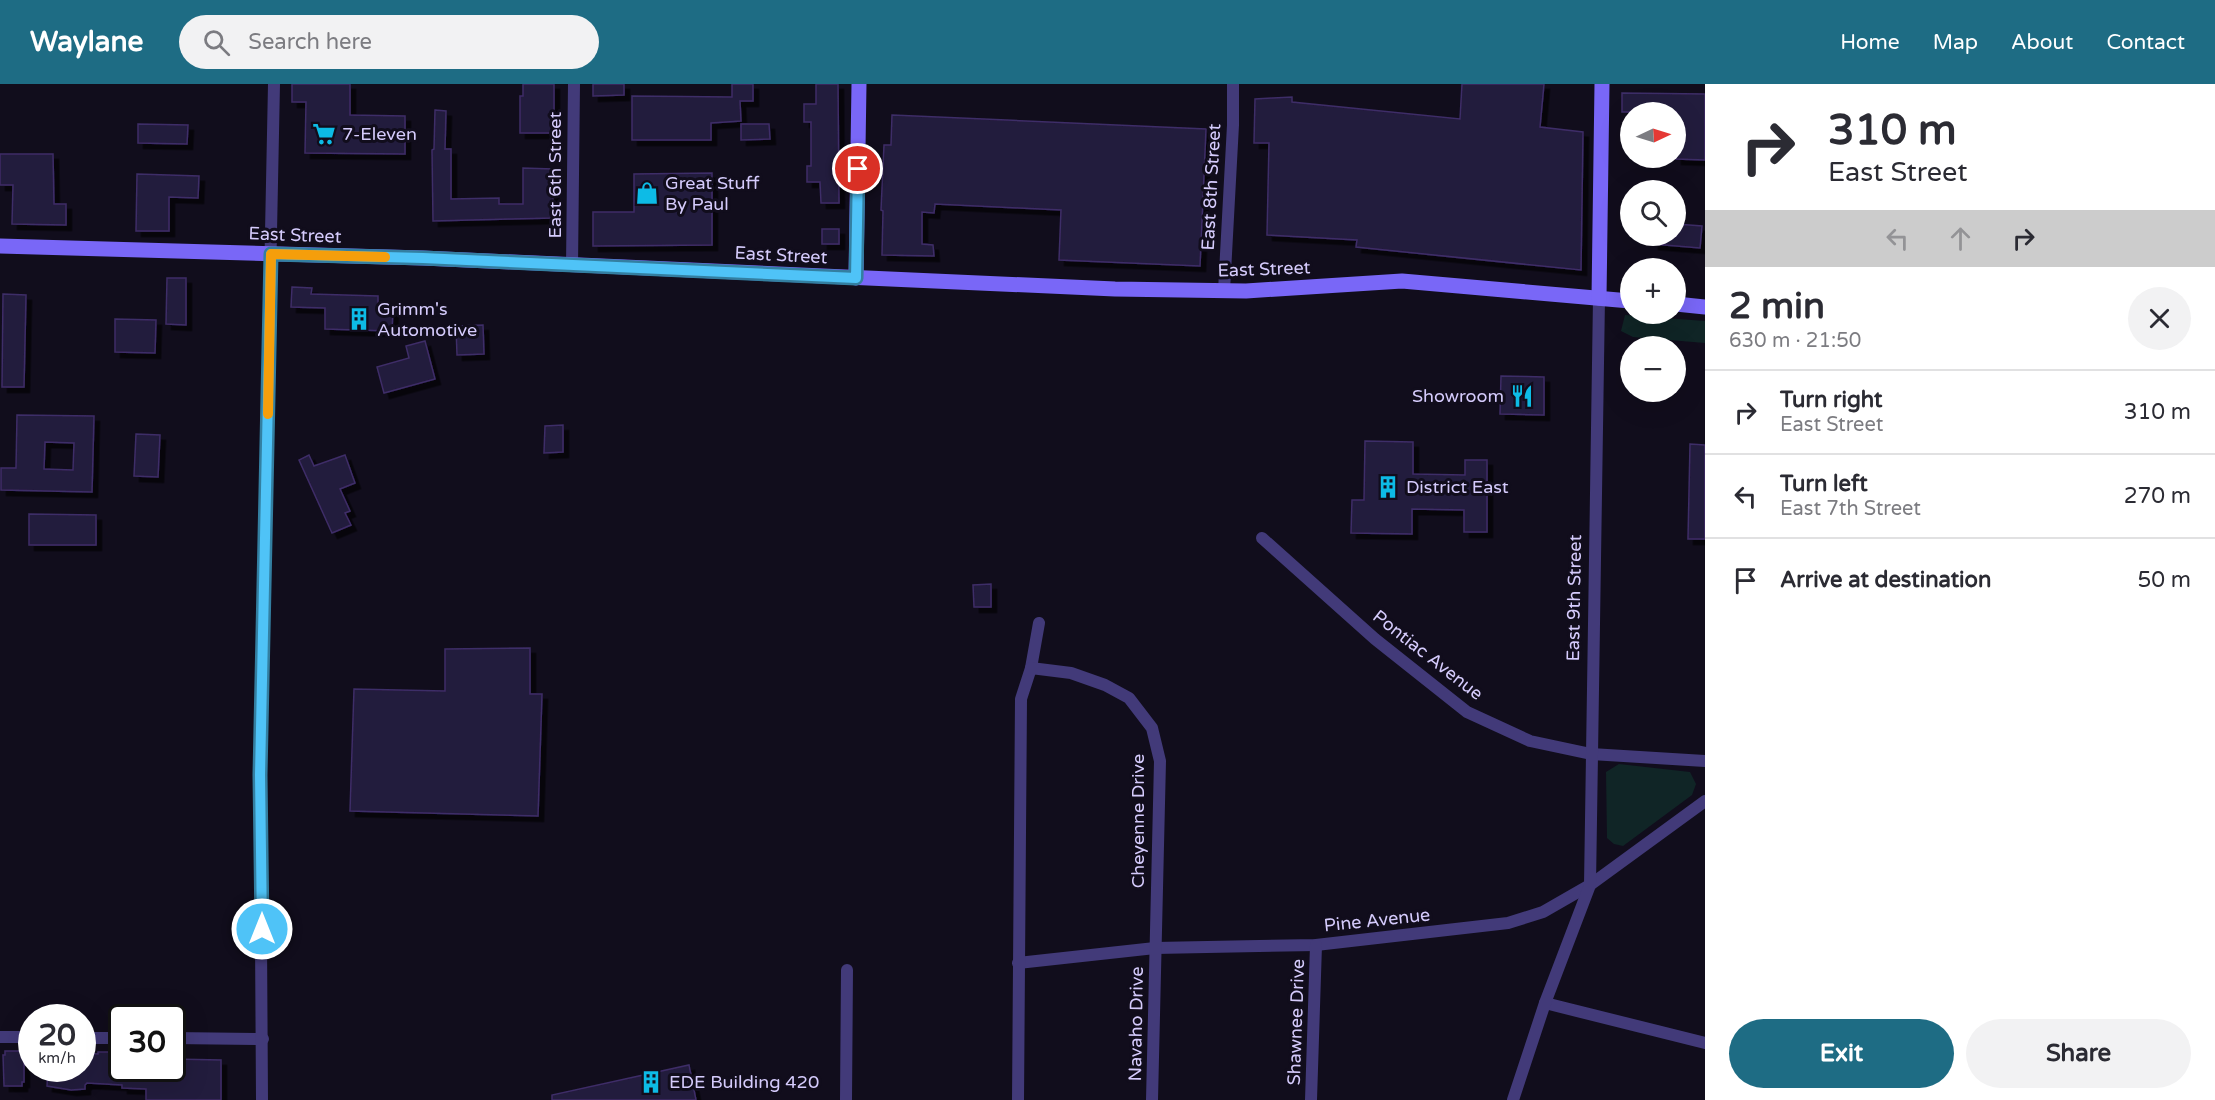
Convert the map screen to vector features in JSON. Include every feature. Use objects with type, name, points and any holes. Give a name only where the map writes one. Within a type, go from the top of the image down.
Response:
[{"type":"main road","points":[[856,278],[859,84]]},
{"type":"main road","name":"East 9th Street","points":[[1599,298],[1602,84]]},
{"type":"main road","name":"East Street","points":[[0,246],[423,258],[1104,289],[1224,291],[1402,281],[1620,300]]},
{"type":"main road","points":[[1686,305],[1705,307]]},
{"type":"street","points":[[262,1100],[260,775],[274,84]]},
{"type":"street","name":"East 6th Street","points":[[572,266],[574,84]]},
{"type":"street","name":"East 8th Street","points":[[1224,291],[1233,84]]},
{"type":"street","name":"East 9th Street","points":[[1513,1100],[1545,1003],[1590,885],[1599,298]]},
{"type":"street","name":"Pontiac Avenue","points":[[1262,538],[1375,639],[1467,711],[1530,741],[1591,754],[1705,761]]},
{"type":"street","points":[[1018,1100],[1022,699],[1039,623]]},
{"type":"street","name":"Cheyenne Drive","points":[[1030,668],[1071,673],[1105,685],[1129,698],[1152,728],[1160,761],[1155,948]]},
{"type":"street","name":"Pine Avenue","points":[[1018,963],[1155,948],[1316,945],[1508,923],[1543,912],[1590,885],[1705,801]]},
{"type":"street","name":"Shawnee Drive","points":[[1311,1100],[1316,945]]},
{"type":"street","name":"Navaho Drive","points":[[1152,1100],[1155,948]]},
{"type":"street","points":[[846,1100],[847,970]]},
{"type":"street","points":[[1545,1003],[1705,1043]]},
{"type":"street","points":[[0,1037],[18,1037]]},
{"type":"street","points":[[186,1038],[263,1039]]},
{"type":"green space","points":[[1686,320],[1705,321],[1705,343],[1686,341],[1686,336],[1631,336],[1621,331],[1623,324],[1686,324]]},
{"type":"green space","points":[[1619,764],[1690,772],[1696,784],[1692,795],[1623,846],[1614,844],[1607,838],[1606,772]]},
{"type":"building","points":[[292,84],[350,84],[350,115],[405,116],[405,154],[305,153],[306,102],[292,102]]},
{"type":"building","points":[[523,84],[554,84],[554,133],[520,133],[520,96],[523,96]]},
{"type":"building","points":[[593,84],[624,84],[624,95],[593,96]]},
{"type":"building","points":[[732,84],[753,84],[753,101],[740,101],[741,121],[711,123],[711,140],[632,140],[632,96],[732,97]]},
{"type":"building","points":[[816,84],[838,84],[839,203],[821,203],[820,182],[807,182],[807,166],[811,166],[811,122],[804,122],[804,104],[816,104]]},
{"type":"building","points":[[1462,84],[1544,84],[1540,127],[1583,132],[1581,270],[1356,247],[1357,240],[1267,235],[1269,143],[1254,143],[1255,99],[1292,97],[1292,102],[1460,119]]},
{"type":"building","points":[[1622,93],[1705,94],[1705,160],[1686,159],[1686,102],[1622,102]]},
{"type":"building","points":[[435,110],[446,111],[445,149],[451,149],[451,199],[499,198],[499,204],[523,204],[523,168],[553,169],[553,218],[433,221],[432,150],[434,149]]},
{"type":"building","points":[[892,115],[1206,129],[1200,266],[1059,260],[1061,210],[935,204],[934,213],[922,212],[922,244],[933,245],[934,256],[882,255],[883,211],[881,210],[884,145],[891,145]]},
{"type":"building","points":[[138,124],[188,125],[187,144],[138,143]]},
{"type":"building","points":[[741,124],[769,124],[770,139],[741,140]]},
{"type":"building","points":[[0,154],[53,154],[54,204],[66,204],[66,225],[12,224],[13,185],[0,185]]},
{"type":"building","points":[[712,173],[712,245],[593,246],[593,212],[634,212],[634,174]]},
{"type":"building","points":[[137,174],[199,176],[198,198],[169,197],[169,231],[136,231]]},
{"type":"building","points":[[1686,225],[1702,226],[1700,248],[1676,246],[1686,246]]},
{"type":"building","points":[[822,229],[839,229],[839,244],[822,244]]},
{"type":"building","points":[[167,278],[186,278],[186,325],[166,324]]},
{"type":"building","name":"Grimm's Automotive","points":[[292,287],[312,288],[311,294],[378,296],[378,308],[393,308],[392,331],[325,329],[325,308],[291,307]]},
{"type":"building","points":[[3,294],[26,295],[24,387],[2,387]]},
{"type":"building","points":[[115,319],[156,320],[155,353],[115,352]]},
{"type":"building","points":[[483,325],[484,354],[457,355],[456,326]]},
{"type":"building","points":[[425,341],[435,379],[384,393],[377,367],[409,358],[406,346]]},
{"type":"building","name":"Showroom","points":[[1501,376],[1544,377],[1544,415],[1500,414]]},
{"type":"building","points":[[17,415],[94,416],[92,492],[1,490],[1,468],[16,468]],"holes":[[[45,442],[74,443],[73,470],[44,469]]]},
{"type":"building","points":[[563,425],[563,452],[544,453],[545,426]]},
{"type":"building","points":[[136,434],[160,435],[158,477],[134,476]]},
{"type":"building","points":[[1365,441],[1413,442],[1413,474],[1465,475],[1465,460],[1487,460],[1487,532],[1464,532],[1464,510],[1412,509],[1412,534],[1351,533],[1352,500],[1364,500]]},
{"type":"building","points":[[1690,444],[1705,445],[1705,539],[1688,539]]},
{"type":"building","points":[[309,455],[314,466],[345,455],[355,483],[340,489],[350,511],[345,513],[351,525],[332,533],[299,460]]},
{"type":"building","points":[[29,514],[96,515],[96,545],[29,545]]},
{"type":"building","points":[[991,584],[991,607],[974,607],[973,585]]},
{"type":"building","points":[[530,648],[530,694],[542,694],[538,816],[350,811],[354,689],[445,691],[445,649]]},
{"type":"building","points":[[5,1051],[18,1051],[18,1082],[22,1082],[22,1086],[4,1086],[3,1055]]},
{"type":"building","points":[[98,1052],[108,1052],[108,1082],[186,1082],[186,1059],[221,1060],[221,1100],[146,1100],[146,1089],[122,1088],[122,1085],[87,1083],[85,1089],[71,1090],[47,1086],[47,1082],[96,1082],[96,1054]]},
{"type":"building","name":"EDE Building 420","points":[[689,1065],[696,1100],[552,1100],[552,1095]]},
{"type":"slow traffic","points":[[268,414],[271,254],[385,257]]},
{"type":"place","name":"7-Eleven","points":[[324,134]]},
{"type":"place","name":"Great Stuff By Paul","points":[[647,193]]},
{"type":"place","name":"Grimm's Automotive","points":[[359,319]]},
{"type":"place","name":"Showroom","points":[[1522,396]]},
{"type":"place","name":"District East","points":[[1388,487]]},
{"type":"place","name":"EDE Building 420","points":[[651,1082]]},
{"type":"route","points":[[262,929],[260,775],[271,254],[423,258],[856,278],[858,169]]}]
